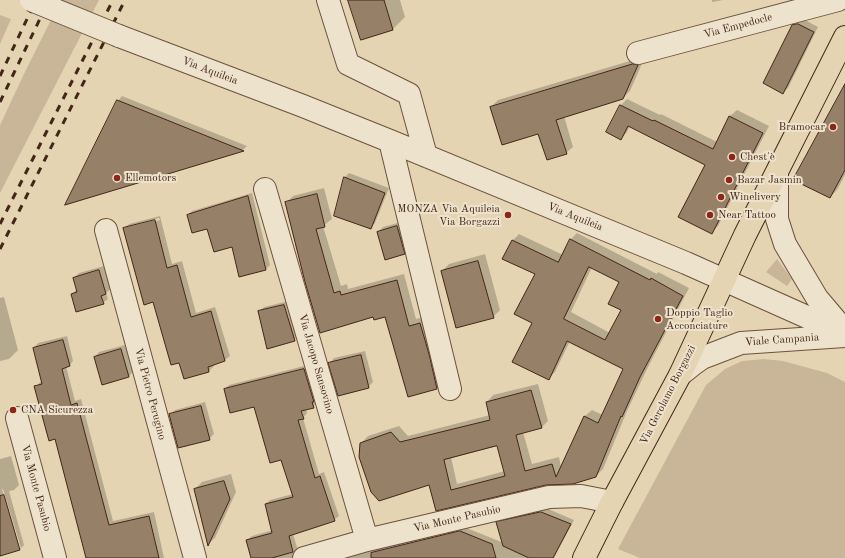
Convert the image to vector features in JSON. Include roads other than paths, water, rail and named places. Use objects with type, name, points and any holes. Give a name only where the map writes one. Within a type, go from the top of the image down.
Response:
[{"type":"main road","name":"Via Gerolamo Borgazzi","points":[[584,558],[612,502],[680,375],[745,235],[845,37]]},
{"type":"street","name":"Via Aquileia","points":[[30,0],[390,141],[725,280]]},
{"type":"street","points":[[328,0],[348,64],[409,94],[426,156]]},
{"type":"street","name":"Via Empedocle","points":[[638,53],[838,0]]},
{"type":"street","points":[[390,141],[450,390]]},
{"type":"street","points":[[777,174],[777,218],[785,244],[816,298],[845,334]]},
{"type":"street","name":"Via Jacopo Sansovino","points":[[265,188],[367,540]]},
{"type":"street","name":"Via Pietro Perugino","points":[[106,230],[195,558]]},
{"type":"street","name":"Viale Campania","points":[[725,280],[845,334]]},
{"type":"street","name":"Viale Campania","points":[[680,375],[702,358],[741,343],[845,334]]},
{"type":"street","name":"Via Monte Pasubio","points":[[17,418],[55,558]]},
{"type":"street","name":"Via Monte Pasubio","points":[[304,558],[367,540],[549,497],[581,496],[612,502]]},
{"type":"railway","points":[[0,76],[36,0]]},
{"type":"railway","points":[[0,102],[49,0]]},
{"type":"railway","points":[[0,224],[113,0]]},
{"type":"railway","points":[[0,249],[125,0]]},
{"type":"place","name":"Bramocar","points":[[833,127]]},
{"type":"place","name":"Chest'è","points":[[732,157]]},
{"type":"place","name":"Ellemotors","points":[[117,178]]},
{"type":"place","name":"Bazar Jasmin","points":[[729,180]]},
{"type":"place","name":"Winelivery","points":[[721,197]]},
{"type":"place","name":"MONZA Via Aquileia Via Borgazzi","points":[[508,215]]},
{"type":"place","name":"Near Tattoo","points":[[710,215]]},
{"type":"place","name":"Doppio Taglio Acconciature","points":[[658,319]]},
{"type":"place","name":"CNA Sicurezza","points":[[13,410]]}]
